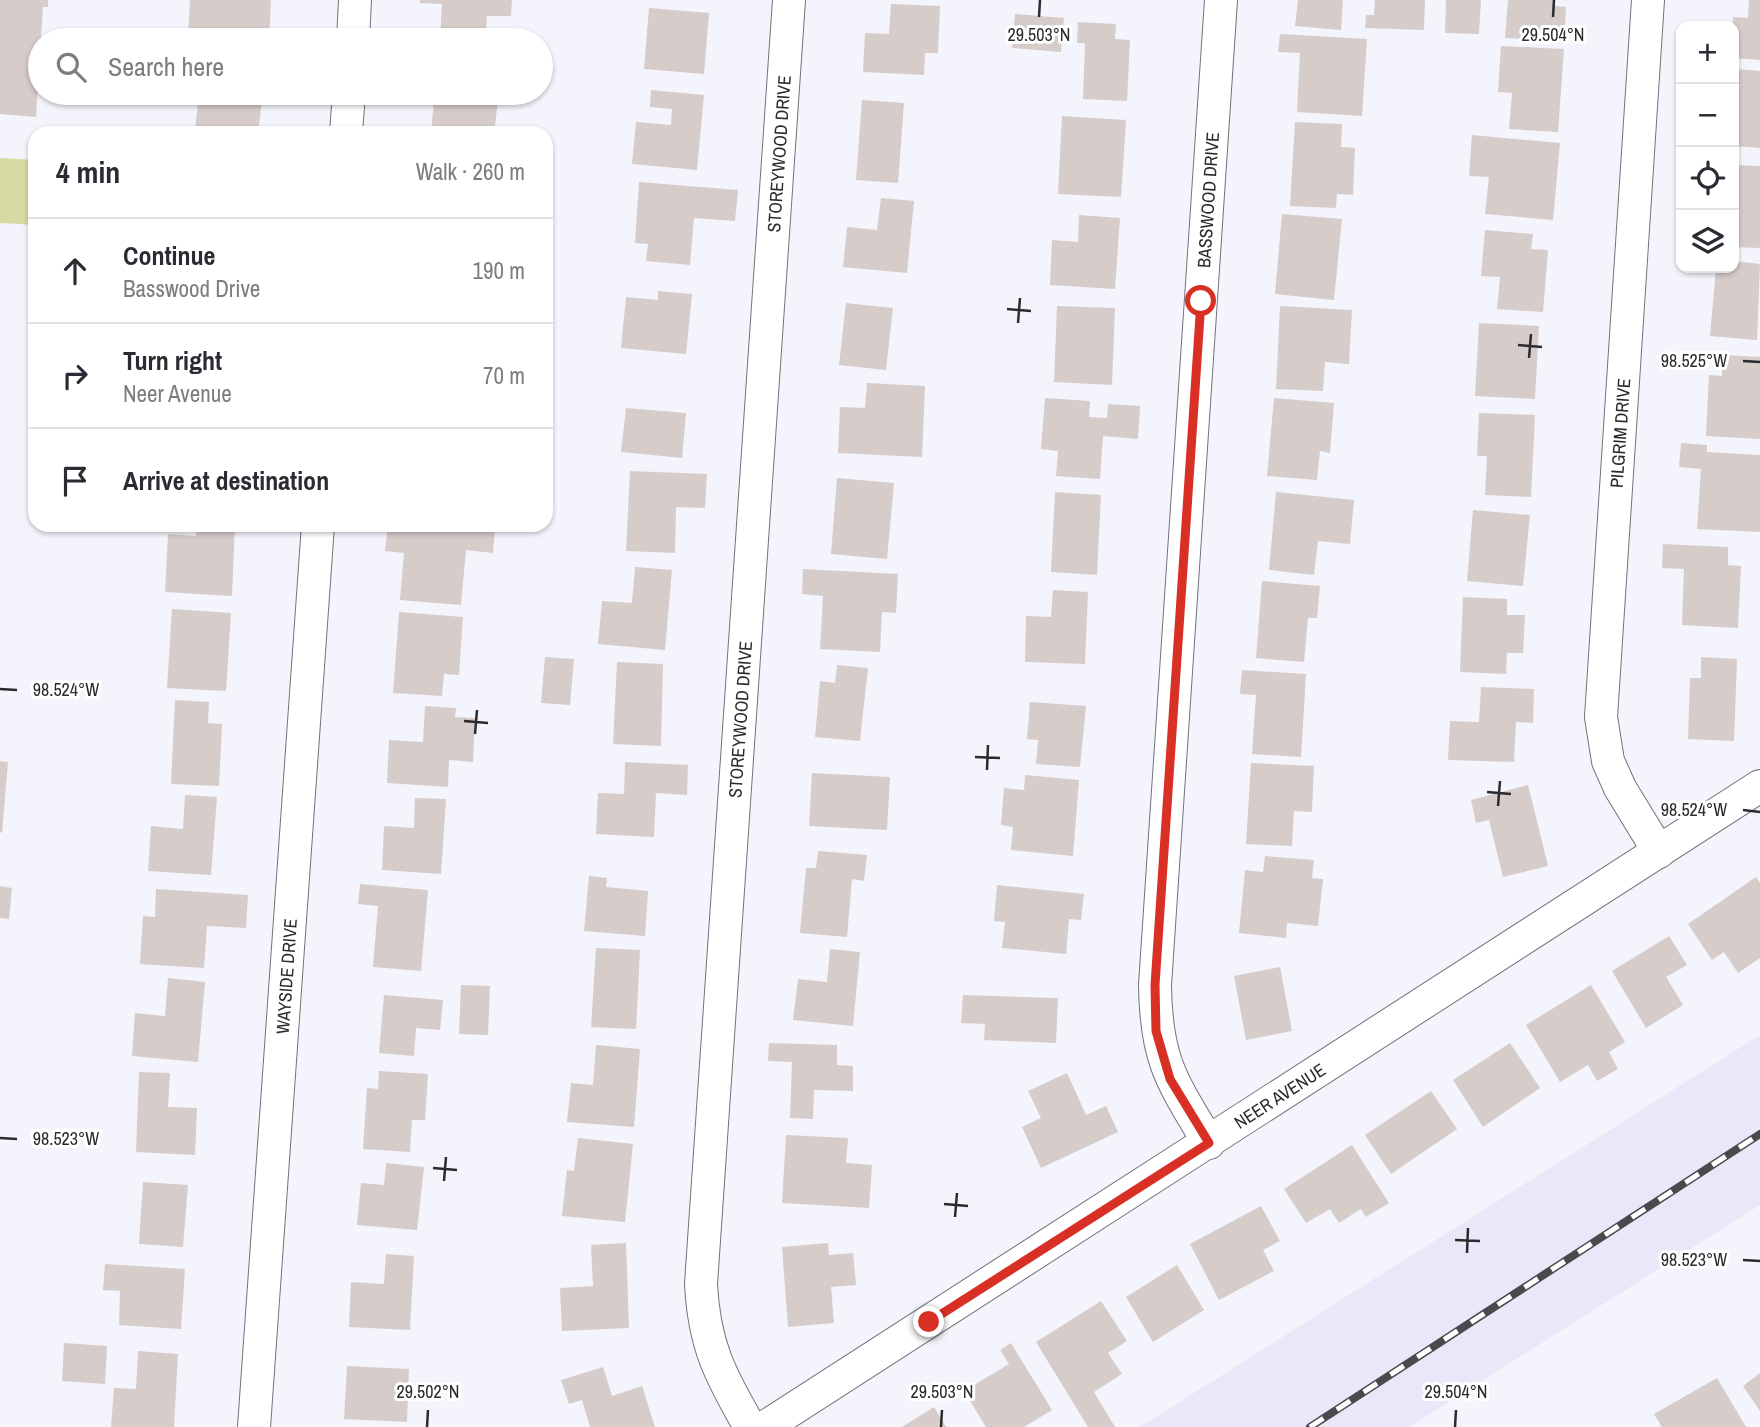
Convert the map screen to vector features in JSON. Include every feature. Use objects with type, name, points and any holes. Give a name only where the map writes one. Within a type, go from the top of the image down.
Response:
[{"type":"street","points":[[354,28],[355,0]]},
{"type":"street","name":"STOREYWOOD DRIVE","points":[[750,1427],[718,1373],[702,1321],[701,1284],[789,0]]},
{"type":"street","name":"BASSWOOD DRIVE","points":[[1209,1143],[1170,1079],[1156,1031],[1155,985],[1221,0]]},
{"type":"street","name":"PILGRIM DRIVE","points":[[1648,0],[1601,717],[1608,761],[1620,788],[1659,852]]},
{"type":"street","points":[[347,126],[348,105]]},
{"type":"street","name":"WAYSIDE DRIVE","points":[[254,1427],[318,532]]},
{"type":"street","name":"NEER AVENUE","points":[[765,1427],[1760,786]]},
{"type":"shaded area","points":[[1760,1035],[1760,1205],[1409,1427],[1140,1427]]},
{"type":"green space","points":[[0,158],[28,160],[28,225],[0,223]]},
{"type":"building","points":[[0,0],[48,0],[48,7],[43,7],[42,28],[28,28],[28,105],[37,105],[36,117],[0,114]]},
{"type":"building","points":[[190,0],[271,0],[270,28],[188,28]]},
{"type":"building","points":[[420,0],[512,0],[511,16],[487,16],[486,28],[441,28],[442,4],[420,3]]},
{"type":"building","points":[[1298,0],[1343,0],[1341,30],[1295,26]]},
{"type":"building","points":[[1375,0],[1425,0],[1424,30],[1365,28],[1366,15],[1374,15]]},
{"type":"building","points":[[1446,0],[1481,0],[1479,34],[1445,33]]},
{"type":"building","points":[[1508,0],[1554,0],[1554,6],[1566,7],[1564,41],[1505,38]]},
{"type":"building","points":[[1749,0],[1760,0],[1760,60],[1739,58],[1739,21],[1733,21],[1733,17],[1748,18]]},
{"type":"building","points":[[891,4],[940,6],[938,53],[925,53],[924,75],[863,72],[865,33],[889,34]]},
{"type":"building","points":[[649,8],[709,13],[704,74],[644,69]]},
{"type":"building","points":[[1015,14],[1064,18],[1061,52],[1012,48]]},
{"type":"building","points":[[1078,22],[1116,24],[1115,39],[1130,40],[1127,101],[1083,99],[1085,43],[1077,43]]},
{"type":"building","points":[[1280,34],[1367,39],[1362,116],[1297,112],[1300,53],[1278,52]]},
{"type":"building","points":[[1501,46],[1564,49],[1558,132],[1509,129],[1512,93],[1498,92]]},
{"type":"building","points":[[1739,69],[1760,71],[1760,148],[1739,146]]},
{"type":"building","points":[[651,90],[704,95],[697,170],[632,164],[636,122],[671,125],[672,109],[650,107]]},
{"type":"building","points":[[862,100],[904,103],[898,183],[856,180]]},
{"type":"building","points":[[198,105],[262,105],[259,126],[195,126]]},
{"type":"building","points":[[433,105],[498,105],[495,126],[432,126]]},
{"type":"building","points":[[1062,116],[1126,120],[1121,197],[1058,194]]},
{"type":"building","points":[[1295,122],[1342,124],[1341,147],[1355,148],[1353,195],[1337,194],[1336,208],[1290,206]]},
{"type":"building","points":[[1472,135],[1560,143],[1553,220],[1485,214],[1489,177],[1469,176]]},
{"type":"building","points":[[1739,165],[1760,166],[1760,248],[1739,247]]},
{"type":"building","points":[[639,182],[738,190],[735,221],[694,218],[690,265],[646,261],[648,244],[635,243]]},
{"type":"building","points":[[881,198],[914,201],[907,273],[843,267],[847,227],[877,230]]},
{"type":"building","points":[[1282,214],[1342,219],[1334,300],[1275,294]]},
{"type":"building","points":[[1079,215],[1120,218],[1115,289],[1050,285],[1052,240],[1078,242]]},
{"type":"building","points":[[1485,230],[1533,234],[1531,249],[1548,250],[1543,312],[1497,309],[1500,277],[1481,276]]},
{"type":"building","points":[[1739,262],[1760,264],[1757,340],[1710,336],[1716,273],[1739,273]]},
{"type":"building","points":[[658,291],[692,294],[686,354],[621,348],[626,297],[658,300]]},
{"type":"building","points":[[846,303],[893,308],[886,370],[839,365]]},
{"type":"building","points":[[1057,306],[1115,308],[1112,385],[1054,382]]},
{"type":"building","points":[[1280,306],[1352,310],[1349,364],[1325,362],[1323,391],[1276,389]]},
{"type":"building","points":[[1479,323],[1539,326],[1535,399],[1475,396]]},
{"type":"building","points":[[1723,355],[1760,357],[1760,439],[1706,436],[1709,375],[1722,376]]},
{"type":"building","points":[[867,383],[925,386],[922,457],[838,453],[840,407],[865,408]]},
{"type":"building","points":[[1045,398],[1090,401],[1089,417],[1107,418],[1108,404],[1140,406],[1138,439],[1103,436],[1100,479],[1056,476],[1058,451],[1041,449]]},
{"type":"building","points":[[1274,398],[1334,403],[1330,453],[1320,451],[1317,480],[1267,476]]},
{"type":"building","points":[[626,408],[686,413],[682,458],[621,452]]},
{"type":"building","points":[[1479,413],[1535,415],[1531,497],[1485,495],[1487,456],[1477,456]]},
{"type":"building","points":[[1681,443],[1707,445],[1707,452],[1760,455],[1760,532],[1697,529],[1701,469],[1679,467]]},
{"type":"building","points":[[630,471],[707,474],[705,508],[676,507],[675,553],[626,551]]},
{"type":"building","points":[[837,478],[894,483],[887,559],[831,554]]},
{"type":"building","points":[[1055,492],[1101,495],[1097,575],[1051,572]]},
{"type":"building","points":[[1276,492],[1354,500],[1350,544],[1318,541],[1314,575],[1269,570]]},
{"type":"building","points":[[1473,510],[1530,515],[1523,586],[1467,581]]},
{"type":"building","points":[[196,532],[235,532],[232,596],[165,592],[168,534],[196,536]]},
{"type":"building","points":[[387,532],[495,532],[493,553],[466,550],[461,605],[400,600],[404,553],[385,551]]},
{"type":"building","points":[[1663,544],[1728,547],[1728,565],[1741,566],[1738,628],[1682,625],[1684,569],[1662,568]]},
{"type":"building","points":[[635,567],[672,570],[665,650],[598,644],[602,601],[632,603]]},
{"type":"building","points":[[803,569],[898,574],[896,613],[882,612],[880,652],[820,649],[823,596],[802,594]]},
{"type":"building","points":[[1262,581],[1320,586],[1317,618],[1308,618],[1304,662],[1256,658]]},
{"type":"building","points":[[1053,590],[1088,592],[1085,664],[1025,662],[1026,616],[1051,617]]},
{"type":"building","points":[[1463,597],[1507,599],[1507,615],[1525,615],[1523,653],[1507,653],[1506,674],[1460,672]]},
{"type":"building","points":[[172,609],[231,613],[226,691],[167,688]]},
{"type":"building","points":[[399,612],[463,617],[459,675],[444,674],[442,696],[393,693]]},
{"type":"building","points":[[545,657],[574,659],[570,705],[541,703]]},
{"type":"building","points":[[1701,657],[1737,659],[1734,741],[1688,739],[1690,678],[1701,678]]},
{"type":"building","points":[[617,662],[663,664],[661,746],[613,744]]},
{"type":"building","points":[[837,665],[868,668],[860,741],[815,737],[820,681],[835,683]]},
{"type":"building","points":[[1242,670],[1306,674],[1301,757],[1252,754],[1256,695],[1240,694]]},
{"type":"building","points":[[1481,687],[1534,689],[1533,723],[1516,722],[1514,762],[1448,760],[1450,721],[1479,722]]},
{"type":"building","points":[[175,700],[209,702],[208,723],[222,724],[219,786],[171,784]]},
{"type":"building","points":[[1030,702],[1086,706],[1080,767],[1036,764],[1038,740],[1027,739]]},
{"type":"building","points":[[425,706],[456,708],[455,717],[475,718],[473,762],[449,760],[448,787],[387,783],[389,740],[423,742]]},
{"type":"building","points":[[0,761],[8,762],[2,833],[0,832]]},
{"type":"building","points":[[625,762],[688,765],[687,795],[656,793],[654,837],[596,834],[598,793],[624,794]]},
{"type":"building","points":[[1251,763],[1314,766],[1312,812],[1294,811],[1292,846],[1246,844]]},
{"type":"building","points":[[812,773],[890,777],[887,830],[809,826]]},
{"type":"building","points":[[1025,775],[1079,780],[1073,856],[1011,850],[1013,827],[1001,825],[1004,788],[1024,790]]},
{"type":"building","points":[[1528,785],[1548,866],[1503,877],[1489,820],[1476,823],[1471,800]]},
{"type":"building","points":[[185,795],[217,797],[211,875],[148,871],[151,826],[183,829]]},
{"type":"building","points":[[415,798],[446,799],[441,874],[382,870],[384,826],[414,828]]},
{"type":"building","points":[[818,851],[867,855],[864,881],[852,879],[847,937],[800,933],[806,868],[816,868]]},
{"type":"building","points":[[1265,856],[1314,860],[1312,878],[1323,879],[1318,926],[1287,923],[1286,938],[1239,933],[1245,870],[1263,872]]},
{"type":"building","points":[[589,876],[607,878],[606,887],[648,891],[645,936],[584,931]]},
{"type":"building","points":[[1756,877],[1760,883],[1760,958],[1738,973],[1724,952],[1712,960],[1688,924]]},
{"type":"building","points":[[360,884],[428,890],[421,971],[373,967],[378,906],[358,904]]},
{"type":"building","points":[[997,885],[1084,894],[1081,920],[1069,919],[1066,954],[1002,948],[1005,922],[994,921]]},
{"type":"building","points":[[0,886],[12,888],[9,919],[0,918]]},
{"type":"building","points":[[156,889],[248,895],[246,928],[207,926],[204,968],[140,964],[143,916],[155,917]]},
{"type":"building","points":[[1669,936],[1687,965],[1666,977],[1683,1005],[1646,1028],[1612,971]]},
{"type":"building","points":[[596,948],[640,950],[636,1029],[591,1027]]},
{"type":"building","points":[[830,949],[860,952],[853,1026],[793,1020],[798,979],[827,982]]},
{"type":"building","points":[[1280,967],[1292,1031],[1246,1040],[1234,976]]},
{"type":"building","points":[[168,978],[205,982],[198,1062],[132,1056],[135,1013],[165,1016]]},
{"type":"building","points":[[461,985],[490,986],[488,1035],[459,1034]]},
{"type":"building","points":[[1591,985],[1625,1042],[1609,1052],[1618,1069],[1597,1081],[1588,1065],[1560,1082],[1526,1025]]},
{"type":"building","points":[[384,995],[443,1000],[440,1030],[416,1028],[414,1056],[379,1053]]},
{"type":"building","points":[[963,995],[1058,998],[1056,1043],[984,1040],[985,1024],[961,1023]]},
{"type":"building","points":[[769,1043],[837,1045],[837,1065],[853,1066],[853,1091],[814,1090],[813,1119],[790,1118],[792,1062],[768,1061]]},
{"type":"building","points":[[1510,1043],[1540,1088],[1483,1127],[1453,1080]]},
{"type":"building","points":[[596,1045],[640,1049],[634,1127],[567,1122],[571,1083],[593,1085]]},
{"type":"building","points":[[379,1071],[428,1074],[425,1120],[412,1120],[410,1152],[363,1149],[367,1088],[378,1089]]},
{"type":"building","points":[[139,1072],[170,1073],[168,1107],[197,1108],[195,1155],[136,1152]]},
{"type":"building","points":[[1067,1073],[1086,1115],[1106,1106],[1118,1132],[1041,1168],[1022,1127],[1041,1118],[1028,1091]]},
{"type":"building","points":[[1431,1091],[1457,1129],[1391,1174],[1365,1135]]},
{"type":"building","points":[[786,1135],[848,1138],[846,1163],[872,1165],[869,1208],[782,1203]]},
{"type":"building","points":[[578,1138],[633,1144],[625,1222],[562,1216],[567,1170],[574,1171]]},
{"type":"building","points":[[1352,1145],[1389,1203],[1366,1217],[1361,1209],[1339,1223],[1330,1209],[1306,1223],[1284,1189]]},
{"type":"building","points":[[386,1163],[424,1167],[417,1230],[357,1225],[361,1183],[384,1185]]},
{"type":"building","points":[[143,1182],[188,1185],[183,1247],[139,1244]]},
{"type":"building","points":[[1261,1206],[1280,1241],[1263,1250],[1274,1271],[1219,1300],[1190,1244]]},
{"type":"building","points":[[626,1243],[629,1328],[562,1331],[560,1288],[593,1286],[591,1245]]},
{"type":"building","points":[[828,1243],[829,1255],[853,1253],[856,1285],[831,1287],[834,1323],[788,1327],[782,1247]]},
{"type":"building","points":[[386,1254],[414,1256],[410,1330],[349,1327],[351,1282],[384,1284]]},
{"type":"building","points":[[105,1264],[185,1269],[181,1329],[119,1325],[120,1291],[103,1290]]},
{"type":"building","points":[[1177,1265],[1204,1310],[1153,1342],[1126,1297]]},
{"type":"building","points":[[1101,1301],[1127,1341],[1108,1353],[1122,1374],[1094,1392],[1115,1427],[1088,1427],[1036,1342]]},
{"type":"building","points":[[64,1343],[107,1346],[105,1384],[62,1381]]},
{"type":"building","points":[[1011,1343],[1052,1410],[1024,1427],[986,1427],[964,1391],[1009,1364],[1000,1350]]},
{"type":"building","points":[[138,1351],[178,1354],[174,1427],[111,1427],[114,1388],[136,1389]]},
{"type":"building","points":[[347,1366],[409,1369],[407,1422],[344,1419]]},
{"type":"building","points":[[603,1367],[612,1396],[642,1386],[655,1427],[590,1427],[582,1400],[569,1404],[561,1380]]},
{"type":"building","points":[[1760,1373],[1760,1411],[1743,1386]]},
{"type":"building","points":[[1717,1378],[1746,1427],[1662,1427],[1654,1414]]},
{"type":"building","points":[[934,1407],[946,1427],[902,1427]]},
{"type":"railway","points":[[1310,1427],[1760,1134]]},
{"type":"route","points":[[929,1322],[1209,1143],[1170,1079],[1156,1031],[1155,985],[1201,301]]}]
